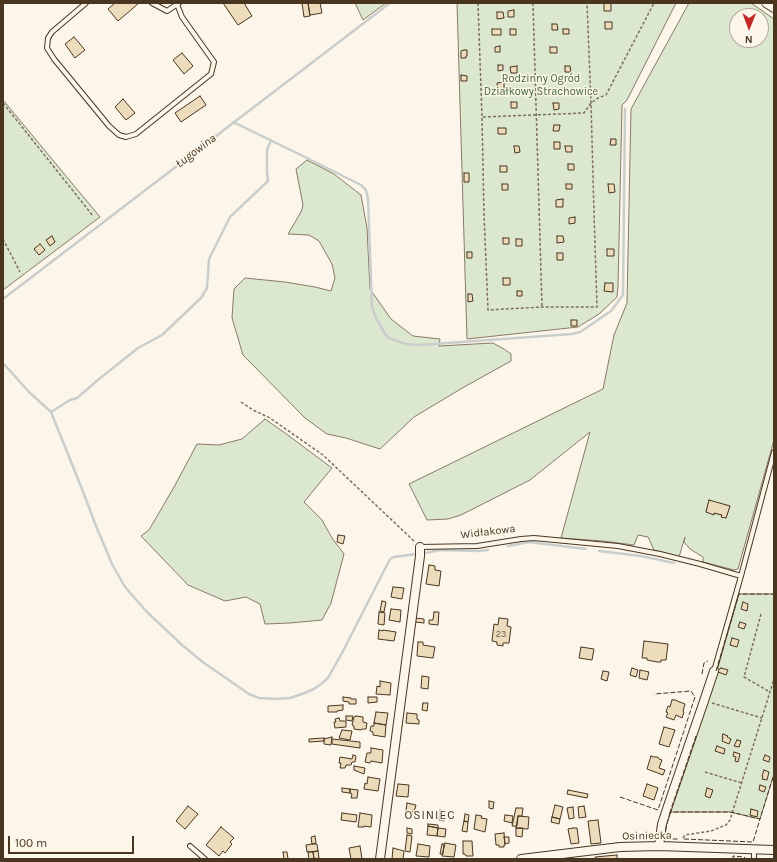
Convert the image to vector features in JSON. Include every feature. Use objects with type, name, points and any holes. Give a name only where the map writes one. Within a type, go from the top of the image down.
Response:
[{"type":"street","points":[[766,3],[774,8]]},
{"type":"street","points":[[380,859],[420,547]]},
{"type":"street","points":[[659,846],[662,824],[714,671]]},
{"type":"street","name":"Osiniecka","points":[[521,859],[620,847],[681,846],[774,850]]},
{"type":"lane","points":[[86,3],[52,32],[48,38],[47,48],[54,59],[108,126],[119,135],[126,137],[136,134],[211,74],[214,62],[182,17],[178,4],[167,11],[152,3]]},
{"type":"lane","points":[[714,671],[774,452]]},
{"type":"lane","name":"Widłakowa","points":[[420,547],[477,546],[534,538],[618,546],[646,551],[741,576]]},
{"type":"lane","points":[[190,846],[205,859]]},
{"type":"lane","points":[[754,849],[754,859]]},
{"type":"path","points":[[478,3],[488,310],[542,307],[597,307],[587,3]]},
{"type":"path","points":[[533,3],[542,307]]},
{"type":"path","points":[[482,117],[584,113],[591,103],[606,95],[654,3]]},
{"type":"path","points":[[3,103],[93,216]]},
{"type":"path","points":[[3,240],[20,272]]},
{"type":"path","points":[[241,402],[253,410],[270,418],[323,455],[420,547]]},
{"type":"path","points":[[761,614],[744,677],[770,692]]},
{"type":"path","points":[[681,846],[682,839],[685,835],[711,831],[726,825],[730,820],[774,679]]},
{"type":"path","points":[[708,702],[762,718]]},
{"type":"path","points":[[705,772],[742,783]]},
{"type":"green space","points":[[355,3],[386,3],[363,20]]},
{"type":"green space","name":"Rodzinny Ogród Działkowy Strachowice","points":[[457,3],[676,3],[627,100],[622,105],[617,297],[599,314],[578,327],[467,339]]},
{"type":"green space","points":[[689,3],[751,3],[758,8],[729,8],[729,48],[769,48],[769,16],[774,19],[774,440],[738,569],[734,570],[703,562],[703,557],[690,549],[684,542],[685,537],[679,557],[654,550],[648,537],[638,535],[634,545],[561,538],[590,432],[530,480],[461,515],[448,519],[427,520],[409,484],[603,389],[614,335],[627,303],[631,109]],"holes":[[[709,501],[730,506],[726,518],[722,517],[722,515],[706,512]]]},
{"type":"green space","points":[[3,100],[100,217],[3,290]]},
{"type":"green space","points":[[307,160],[334,174],[361,195],[367,228],[370,289],[391,319],[413,336],[440,339],[439,346],[493,343],[511,354],[511,361],[414,417],[380,449],[346,438],[327,434],[305,418],[243,355],[232,318],[234,289],[245,278],[285,282],[331,291],[335,278],[332,264],[319,241],[309,235],[288,234],[301,212],[303,205],[296,169]]},
{"type":"green space","points":[[265,419],[332,468],[304,502],[322,520],[332,538],[344,554],[331,603],[322,620],[265,624],[260,604],[246,597],[225,601],[188,585],[141,536],[149,530],[197,444],[219,445],[242,439]]},
{"type":"green space","points":[[739,594],[774,594],[774,774],[760,819],[730,812],[670,812],[708,702]]},
{"type":"building","points":[[115,3],[139,3],[118,21],[108,9]]},
{"type":"building","points":[[223,3],[244,3],[252,16],[238,25]]},
{"type":"building","points":[[302,3],[308,3],[310,16],[304,17]]},
{"type":"building","points":[[308,3],[320,3],[322,13],[310,15]]},
{"type":"building","points":[[604,3],[611,3],[611,11],[604,11]]},
{"type":"building","points":[[514,10],[514,17],[508,17],[508,11]]},
{"type":"building","points":[[497,12],[503,12],[504,18],[497,19]]},
{"type":"building","points":[[605,22],[612,22],[612,29],[605,29]]},
{"type":"building","points":[[552,24],[557,24],[558,30],[552,30]]},
{"type":"building","points":[[492,29],[501,29],[501,35],[492,35]]},
{"type":"building","points":[[510,29],[516,29],[516,35],[510,35]]},
{"type":"building","points":[[563,29],[569,29],[569,34],[563,34]]},
{"type":"building","points":[[74,37],[85,50],[75,58],[65,44]]},
{"type":"building","points":[[500,46],[500,52],[495,52],[495,47]]},
{"type":"building","points":[[550,47],[557,47],[557,53],[550,53]]},
{"type":"building","points":[[467,50],[467,56],[466,58],[461,58],[461,51]]},
{"type":"building","points":[[182,53],[193,66],[184,74],[173,60]]},
{"type":"building","points":[[498,65],[503,65],[503,70],[498,71]]},
{"type":"building","points":[[517,66],[517,73],[511,73],[510,67]]},
{"type":"building","points":[[565,66],[570,66],[571,72],[565,72]]},
{"type":"building","points":[[461,75],[467,76],[467,81],[461,81]]},
{"type":"building","points":[[504,82],[504,89],[498,89],[497,83]]},
{"type":"building","points":[[200,96],[206,105],[181,122],[175,113]]},
{"type":"building","points":[[123,99],[135,113],[126,120],[115,107]]},
{"type":"building","points":[[511,102],[517,102],[517,108],[511,108]]},
{"type":"building","points":[[553,103],[559,103],[559,109],[554,110]]},
{"type":"building","points":[[554,125],[560,125],[559,131],[553,131]]},
{"type":"building","points":[[498,128],[506,128],[506,134],[498,134]]},
{"type":"building","points":[[611,139],[616,139],[616,145],[610,145]]},
{"type":"building","points":[[554,142],[560,142],[560,149],[554,149]]},
{"type":"building","points":[[514,146],[519,146],[520,152],[515,153]]},
{"type":"building","points":[[565,146],[572,146],[572,152],[566,152]]},
{"type":"building","points":[[568,164],[574,164],[574,170],[568,170]]},
{"type":"building","points":[[500,166],[507,166],[507,172],[500,172]]},
{"type":"building","points":[[464,173],[469,173],[469,182],[464,182]]},
{"type":"building","points":[[502,184],[508,184],[508,190],[502,190]]},
{"type":"building","points":[[566,184],[572,184],[572,189],[566,189]]},
{"type":"building","points":[[608,184],[614,184],[615,192],[609,193]]},
{"type":"building","points":[[563,199],[563,207],[556,207],[556,200]]},
{"type":"building","points":[[575,217],[575,223],[569,224],[569,218]]},
{"type":"building","points":[[52,236],[55,242],[50,246],[46,240]]},
{"type":"building","points":[[557,236],[563,236],[564,242],[557,243]]},
{"type":"building","points":[[503,238],[509,238],[509,244],[503,244]]},
{"type":"building","points":[[516,239],[522,239],[522,246],[516,246]]},
{"type":"building","points":[[40,244],[45,250],[39,255],[34,249]]},
{"type":"building","points":[[607,249],[614,249],[614,256],[607,256]]},
{"type":"building","points":[[467,252],[472,252],[472,258],[467,258]]},
{"type":"building","points":[[557,253],[563,253],[563,260],[557,260]]},
{"type":"building","points":[[503,278],[510,278],[510,285],[503,285]]},
{"type":"building","points":[[605,283],[613,283],[613,292],[604,291]]},
{"type":"building","points":[[517,291],[522,291],[522,296],[517,296]]},
{"type":"building","points":[[468,294],[472,294],[473,301],[468,302]]},
{"type":"building","points":[[571,320],[577,320],[577,326],[571,326]]},
{"type":"building","points":[[709,500],[730,506],[726,518],[721,517],[722,515],[714,513],[714,515],[706,512]]},
{"type":"building","points":[[338,535],[345,536],[343,544],[337,542]]},
{"type":"building","points":[[429,565],[435,566],[435,570],[441,571],[439,586],[426,584]]},
{"type":"building","points":[[393,587],[404,588],[402,599],[391,597]]},
{"type":"building","points":[[382,601],[386,602],[384,612],[380,611]]},
{"type":"building","points":[[743,602],[748,604],[747,611],[741,609]]},
{"type":"building","points":[[391,609],[401,610],[400,622],[389,620]]},
{"type":"building","points":[[379,612],[385,613],[384,625],[378,624]]},
{"type":"building","points":[[434,612],[439,612],[438,625],[429,624],[429,620],[433,620]]},
{"type":"building","points":[[415,618],[424,619],[424,623],[415,622]]},
{"type":"building","points":[[499,618],[508,619],[507,626],[511,627],[509,643],[503,643],[503,646],[497,645],[497,642],[492,641],[494,624],[498,625]]},
{"type":"building","points":[[740,622],[746,624],[744,629],[738,627]]},
{"type":"building","points":[[379,630],[396,632],[394,641],[378,639]]},
{"type":"building","points":[[732,638],[739,640],[737,647],[730,645]]},
{"type":"building","points":[[644,641],[668,644],[666,660],[657,662],[647,660],[647,658],[642,658]]},
{"type":"building","points":[[418,642],[423,642],[423,645],[435,647],[433,658],[417,656]]},
{"type":"building","points":[[581,647],[594,649],[592,660],[579,658]]},
{"type":"building","points":[[632,668],[638,670],[636,677],[630,675]]},
{"type":"building","points":[[721,668],[728,670],[726,675],[718,672]]},
{"type":"building","points":[[640,670],[649,672],[647,680],[639,678]]},
{"type":"building","points":[[603,671],[609,672],[607,681],[601,679]]},
{"type":"building","points":[[422,676],[429,677],[428,689],[421,688]]},
{"type":"building","points":[[380,681],[391,683],[390,695],[376,694],[377,686],[380,687]]},
{"type":"building","points":[[343,697],[356,699],[356,704],[349,704],[349,702],[343,701]]},
{"type":"building","points":[[368,697],[377,697],[377,702],[368,703]]},
{"type":"building","points":[[672,700],[685,704],[682,718],[676,715],[674,720],[666,717],[668,713],[666,712],[668,706],[670,707]]},
{"type":"building","points":[[423,703],[428,703],[427,711],[422,710]]},
{"type":"building","points":[[343,705],[343,710],[328,712],[328,706]]},
{"type":"building","points":[[376,712],[388,713],[386,725],[374,723]]},
{"type":"building","points":[[407,713],[417,714],[419,724],[406,723]]},
{"type":"building","points":[[346,716],[353,716],[352,721],[346,720]]},
{"type":"building","points":[[354,717],[363,717],[363,722],[367,723],[366,729],[354,729],[354,726],[352,725]]},
{"type":"building","points":[[339,718],[340,721],[346,721],[346,727],[335,728],[335,719]]},
{"type":"building","points":[[374,723],[386,725],[385,737],[373,735],[373,732],[370,731],[371,726],[374,726]]},
{"type":"building","points":[[664,727],[675,730],[669,747],[659,744]]},
{"type":"building","points":[[342,730],[352,731],[350,740],[339,738]]},
{"type":"building","points":[[723,734],[731,739],[729,744],[722,741]]},
{"type":"building","points":[[332,737],[331,745],[324,744],[324,739]]},
{"type":"building","points":[[324,738],[324,741],[309,742],[309,739]]},
{"type":"building","points":[[332,739],[360,742],[360,748],[332,744]]},
{"type":"building","points":[[737,740],[741,741],[739,747],[734,746]]},
{"type":"building","points":[[717,746],[725,749],[724,754],[715,751]]},
{"type":"building","points":[[371,748],[383,750],[382,763],[371,761],[370,763],[365,762],[367,753],[371,753]]},
{"type":"building","points":[[734,752],[740,754],[738,762],[735,761],[736,757],[733,756]]},
{"type":"building","points":[[353,755],[356,756],[355,762],[352,762],[351,765],[346,765],[345,768],[340,768],[340,757],[352,759]]},
{"type":"building","points":[[765,755],[770,757],[769,762],[763,760]]},
{"type":"building","points":[[651,756],[658,757],[662,760],[659,768],[665,770],[663,775],[647,769]]},
{"type":"building","points":[[354,766],[365,768],[364,774],[354,770]]},
{"type":"building","points":[[764,770],[769,772],[767,780],[762,779]]},
{"type":"building","points":[[368,777],[380,779],[378,791],[364,789],[365,783],[367,784]]},
{"type":"building","points":[[398,784],[409,785],[408,797],[396,796]]},
{"type":"building","points":[[647,784],[658,788],[654,800],[643,796]]},
{"type":"building","points":[[760,785],[766,787],[764,792],[759,790]]},
{"type":"building","points":[[342,788],[350,789],[350,793],[342,792]]},
{"type":"building","points":[[707,788],[713,790],[710,798],[705,796]]},
{"type":"building","points":[[350,789],[358,790],[357,798],[351,798],[352,794],[350,793]]},
{"type":"building","points":[[568,790],[588,794],[587,798],[567,794]]},
{"type":"building","points":[[489,801],[494,802],[493,809],[489,808]]},
{"type":"building","points":[[407,803],[416,805],[414,812],[406,811]]},
{"type":"building","points":[[555,805],[563,807],[560,819],[552,817]]},
{"type":"building","points":[[188,806],[198,814],[185,829],[176,821]]},
{"type":"building","points":[[584,806],[586,817],[579,818],[578,807]]},
{"type":"building","points":[[573,807],[574,818],[569,819],[567,808]]},
{"type":"building","points":[[516,808],[523,808],[522,816],[518,816],[517,826],[512,826]]},
{"type":"building","points":[[751,809],[758,811],[757,817],[750,815]]},
{"type":"building","points":[[440,810],[445,811],[444,821],[439,820]]},
{"type":"building","points":[[342,813],[357,815],[356,822],[341,820]]},
{"type":"building","points":[[360,813],[372,815],[371,827],[358,827]]},
{"type":"building","points":[[465,814],[469,815],[468,822],[464,821]]},
{"type":"building","points":[[476,815],[487,819],[485,832],[474,829]]},
{"type":"building","points":[[505,815],[513,816],[512,823],[504,821]]},
{"type":"building","points":[[518,816],[529,817],[528,829],[516,828]]},
{"type":"building","points":[[552,817],[560,819],[559,824],[551,822]]},
{"type":"building","points":[[598,820],[601,843],[591,844],[588,821]]},
{"type":"building","points":[[464,821],[468,822],[467,832],[462,831]]},
{"type":"building","points":[[428,824],[438,825],[438,828],[428,826]]},
{"type":"building","points":[[428,826],[438,828],[437,836],[427,835]]},
{"type":"building","points":[[221,827],[234,838],[230,842],[232,844],[225,853],[223,851],[219,856],[206,845]]},
{"type":"building","points":[[407,828],[412,829],[412,834],[407,833]]},
{"type":"building","points":[[438,828],[446,829],[445,837],[437,836]]},
{"type":"building","points":[[516,828],[523,828],[522,837],[516,836]]},
{"type":"building","points":[[577,828],[579,843],[571,844],[568,829]]},
{"type":"building","points":[[504,833],[505,845],[504,847],[499,847],[499,845],[496,845],[495,834]]},
{"type":"building","points":[[407,835],[412,836],[410,852],[405,851]]},
{"type":"building","points":[[315,836],[316,843],[312,844],[311,837]]},
{"type":"building","points":[[504,837],[509,837],[509,843],[505,844]]},
{"type":"building","points":[[463,841],[472,841],[473,856],[466,856],[463,854]]},
{"type":"building","points":[[445,843],[456,845],[454,857],[442,856]]},
{"type":"building","points":[[317,844],[318,851],[307,852],[306,845]]},
{"type":"building","points":[[418,844],[430,846],[429,857],[416,856]]},
{"type":"building","points":[[442,844],[444,844],[443,854],[440,854]]},
{"type":"building","points":[[360,846],[362,859],[351,859],[349,848]]},
{"type":"building","points":[[393,848],[404,851],[403,859],[392,859]]},
{"type":"building","points":[[318,851],[319,858],[314,859],[313,852]]},
{"type":"building","points":[[283,852],[287,852],[288,859],[284,859]]},
{"type":"building","points":[[308,852],[313,852],[314,859],[309,859]]},
{"type":"building","points":[[617,855],[617,859],[595,859],[595,857]]},
{"type":"waterway","name":"Ługowina","points":[[3,299],[390,3]]},
{"type":"waterway","points":[[233,122],[361,185],[366,190],[368,199],[372,307],[376,318],[387,337],[406,344],[420,345],[572,334],[580,332],[611,311],[623,295],[625,109]]},
{"type":"waterway","points":[[51,412],[70,400],[77,398],[138,348],[162,335],[201,298],[207,288],[209,259],[230,217],[268,181],[267,150],[271,140]]},
{"type":"waterway","points":[[3,363],[29,392],[51,412],[112,564],[125,587],[146,611],[182,645],[204,663],[249,694],[259,698],[290,698],[314,689],[321,684],[328,678],[342,653],[390,559],[394,557],[416,554]]},
{"type":"waterway","points":[[508,546],[529,542],[586,549]]},
{"type":"waterway","points":[[424,553],[441,550],[488,550]]},
{"type":"waterway","points":[[599,551],[641,556],[674,563]]},
{"type":"fence","points":[[716,671],[739,594],[774,594]]},
{"type":"fence","points":[[702,674],[704,663],[708,661]]},
{"type":"fence","points":[[620,797],[658,810],[695,697],[691,691],[654,694]]},
{"type":"fence","points":[[696,736],[670,812],[730,812],[760,819],[774,774]]},
{"type":"fence","points":[[670,812],[664,836],[666,839],[678,839]]},
{"type":"fence","points":[[684,839],[753,842],[760,819]]},
{"type":"fence","points":[[733,859],[733,856],[744,857],[746,859]]},
{"type":"district","name":"OSINIEC","points":[[430,816]]}]
